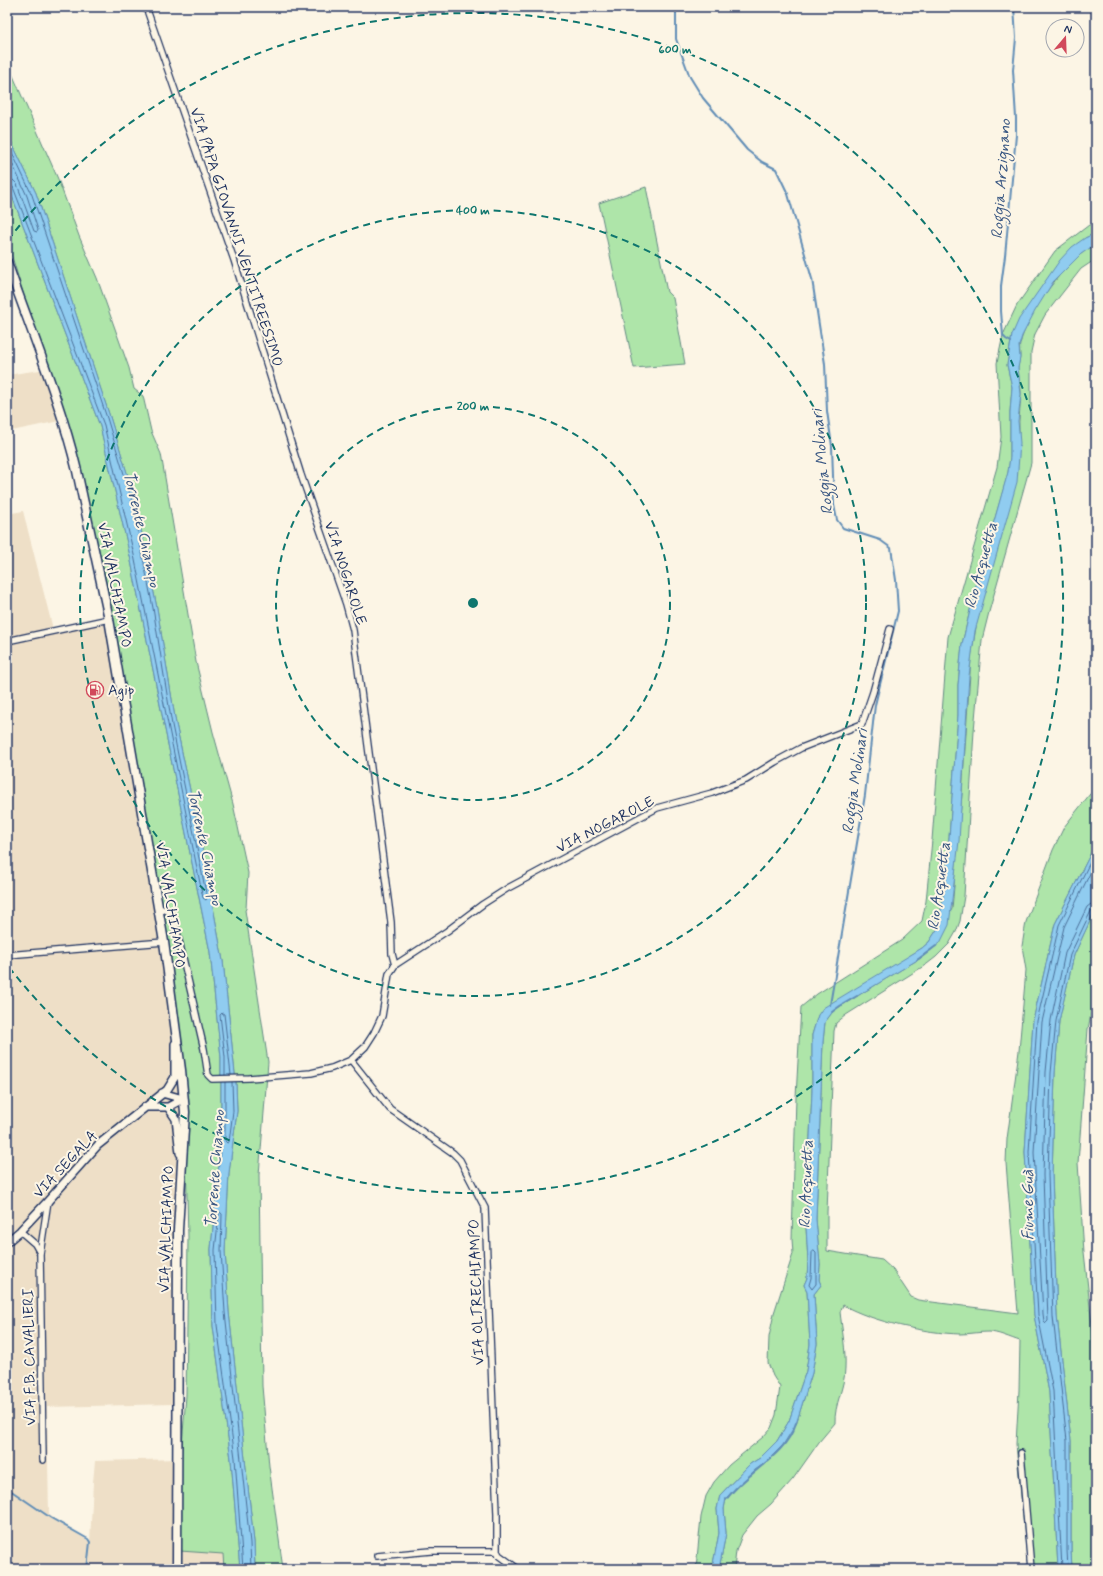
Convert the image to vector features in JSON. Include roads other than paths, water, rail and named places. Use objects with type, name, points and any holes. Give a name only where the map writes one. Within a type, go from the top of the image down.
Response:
[{"type":"main road","name":"VIA VALCHIAMPO","points":[[7,262],[72,450],[109,619],[164,942],[176,1032],[184,1112],[178,1230],[177,1569]]},
{"type":"street","name":"VIA PAPA GIOVANNI VENTITREESIMO","points":[[146,7],[234,260],[301,475]]},
{"type":"street","name":"VIA NOGAROLE","points":[[301,475],[354,630],[391,922],[392,954],[395,965],[508,888],[657,808],[712,793],[746,780],[801,748],[862,724],[873,692],[890,629]]},
{"type":"street","points":[[7,641],[109,619]]},
{"type":"street","points":[[158,908],[168,911],[174,919],[204,1049],[208,1075],[212,1079],[249,1078],[311,1073],[332,1068],[351,1060],[365,1047],[382,1016],[389,974],[395,965]]},
{"type":"street","points":[[7,955],[164,942]]},
{"type":"street","name":"VIA SEGALA","points":[[7,1242],[20,1231],[98,1145],[172,1084],[175,1077],[176,1032]]},
{"type":"street","name":"VIA OLTRECHIAMPO","points":[[351,1060],[390,1108],[453,1152],[460,1160],[485,1208],[497,1551]]},
{"type":"street","points":[[162,1093],[183,1098]]},
{"type":"street","points":[[145,1107],[168,1107],[183,1098]]},
{"type":"street","points":[[168,1107],[176,1119],[181,1165]]},
{"type":"street","name":"VIA F.B. CAVALIERI","points":[[43,1460],[40,1254],[48,1201]]},
{"type":"street","points":[[20,1231],[35,1244],[40,1254]]},
{"type":"street","points":[[1021,1453],[1030,1569]]},
{"type":"street","points":[[377,1556],[431,1551],[497,1551],[499,1555],[518,1569]]},
{"type":"water","points":[[7,133],[36,193],[110,417],[134,496],[157,608],[176,724],[200,837],[223,961],[236,1083],[237,1111],[229,1173],[225,1251],[229,1312],[254,1542],[255,1569],[240,1569],[231,1459],[213,1326],[211,1249],[221,1141],[221,1057],[210,952],[130,556],[100,426],[7,183]]},
{"type":"water","points":[[1096,233],[1096,244],[1081,254],[1053,282],[1035,311],[1022,336],[1019,346],[1020,358],[1018,368],[1021,394],[1018,421],[1020,443],[1017,482],[975,631],[969,676],[959,841],[949,925],[940,943],[924,956],[834,1010],[825,1022],[816,1219],[820,1264],[819,1280],[821,1285],[814,1294],[817,1344],[812,1373],[796,1424],[783,1445],[726,1498],[724,1509],[726,1533],[719,1569],[712,1569],[719,1533],[717,1509],[720,1495],[750,1464],[760,1458],[777,1441],[789,1421],[806,1371],[810,1344],[807,1291],[804,1285],[807,1278],[808,1261],[806,1227],[812,1091],[812,1035],[818,1015],[823,1008],[922,948],[929,942],[938,928],[946,879],[958,715],[958,685],[962,644],[977,581],[1008,472],[1010,457],[1010,412],[1012,387],[1007,365],[1012,335],[1019,319],[1060,260],[1072,247],[1085,238]]},
{"type":"water","points":[[1096,843],[1096,908],[1074,955],[1059,1021],[1055,1073],[1052,1175],[1057,1316],[1071,1441],[1072,1569],[1058,1569],[1049,1392],[1034,1315],[1025,1152],[1033,1021],[1055,924]]},
{"type":"waterway","name":"Roggia Molinari","points":[[676,7],[676,39],[690,77],[703,98],[747,150],[762,162],[776,169],[788,194],[812,279],[825,364],[827,411],[832,446],[834,505],[837,520],[843,528],[880,540],[891,548],[896,580],[898,611],[875,705],[865,795],[830,1005]]},
{"type":"waterway","name":"Roggia Arzignano","points":[[1011,342],[1003,336],[1001,286],[1016,135],[1013,70],[1016,38],[1014,7]]},
{"type":"waterway","name":"Rio Acquetta","points":[[917,960],[936,946]]},
{"type":"waterway","name":"Rio Acquetta","points":[[832,1012],[857,996]]},
{"type":"waterway","name":"Rio Acquetta","points":[[726,1500],[743,1481],[783,1446],[791,1435],[796,1423]]},
{"type":"waterway","points":[[7,1488],[51,1518],[88,1539],[90,1542],[87,1569]]},
{"type":"place","name":"Agip","points":[[95,690]]},
{"type":"water label","name":"Torrente Chiampo","points":[[143,529]]},
{"type":"water label","name":"Torrente Chiampo","points":[[206,847]]},
{"type":"water label","name":"Torrente Chiampo","points":[[214,1169]]},
{"type":"water label","name":"Fiume Guà","points":[[1027,1205]]}]
